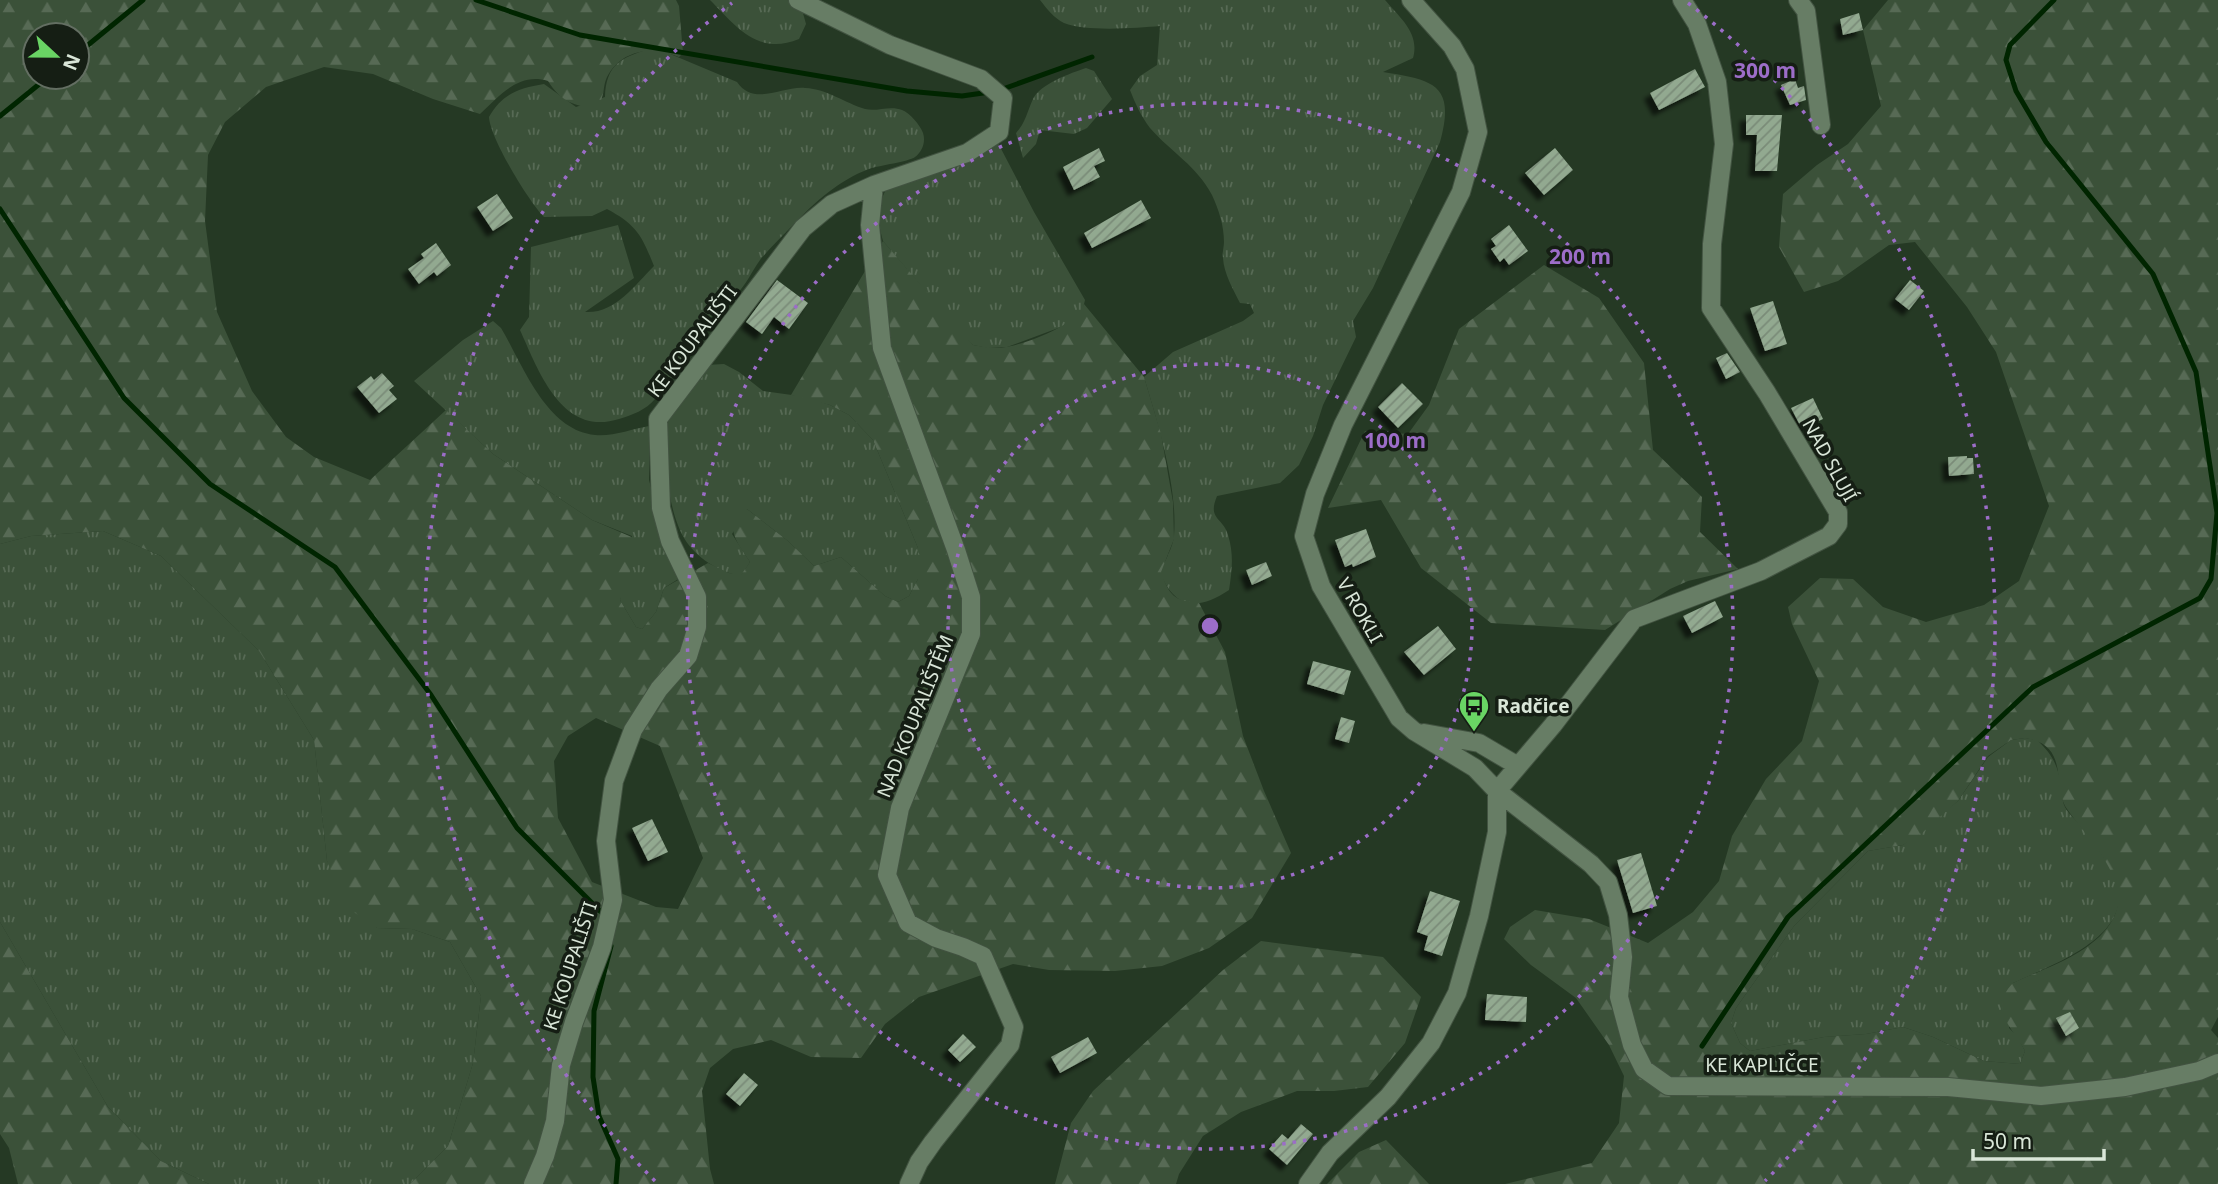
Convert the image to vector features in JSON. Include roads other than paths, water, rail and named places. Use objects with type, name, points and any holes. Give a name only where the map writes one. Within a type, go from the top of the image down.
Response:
[{"type":"street","name":"KE KOUPALIŠTI","points":[[533,1184],[555,1121],[561,1065],[612,908],[606,841],[614,781],[633,730],[659,689],[688,656],[697,627],[697,597],[670,541],[661,508],[658,419],[803,228],[832,204],[874,185],[967,153],[999,132],[1003,98],[981,79],[890,45],[798,0]]},
{"type":"street","name":"V ROKLI","points":[[1411,0],[1452,46],[1465,69],[1478,132],[1461,192],[1343,425],[1315,494],[1304,536],[1321,586],[1399,718],[1414,731],[1475,768],[1497,791]]},
{"type":"street","name":"NAD SLUJÍ","points":[[1497,791],[1634,620],[1761,571],[1829,536],[1838,524],[1838,512],[1834,504],[1768,393],[1711,308],[1712,244],[1724,144],[1717,82],[1698,24],[1682,0]]},
{"type":"street","points":[[1798,0],[1806,11],[1821,125]]},
{"type":"street","name":"NAD KOUPALIŠTĚM","points":[[874,185],[870,225],[882,348],[971,597],[971,634],[900,808],[887,875],[908,923],[936,938],[983,956],[1014,1027],[1010,1045],[933,1142],[909,1184]]},
{"type":"street","points":[[1414,731],[1479,743],[1518,766]]},
{"type":"street","points":[[1308,1184],[1330,1153],[1388,1097],[1431,1044],[1457,993],[1479,916],[1497,832],[1497,791]]},
{"type":"street","name":"KE KAPLIČCE","points":[[1497,791],[1591,864],[1608,882],[1618,915],[1623,957],[1619,997],[1632,1045],[1644,1069],[1668,1086],[1948,1087],[2041,1096],[2125,1087],[2199,1071],[2218,1063]]},
{"type":"waterway","points":[[91,43],[143,0]]},
{"type":"waterway","points":[[476,0],[580,35],[907,91],[962,96],[990,92]]},
{"type":"waterway","points":[[1702,1046],[1788,917],[2033,687],[2200,598],[2211,579],[2217,513],[2196,372],[2153,274],[2046,142],[2016,91],[2006,60],[2010,45],[2054,0]]},
{"type":"waterway","points":[[1000,90],[1092,57]]},
{"type":"waterway","points":[[0,116],[31,91]]},
{"type":"waterway","points":[[0,209],[124,398],[210,484],[335,567],[431,695],[517,828],[605,916]]},
{"type":"waterway","points":[[611,946],[594,1011],[593,1077],[599,1116],[618,1159],[616,1184]]},
{"type":"place","name":"Radčice","points":[[1474,733]]}]
